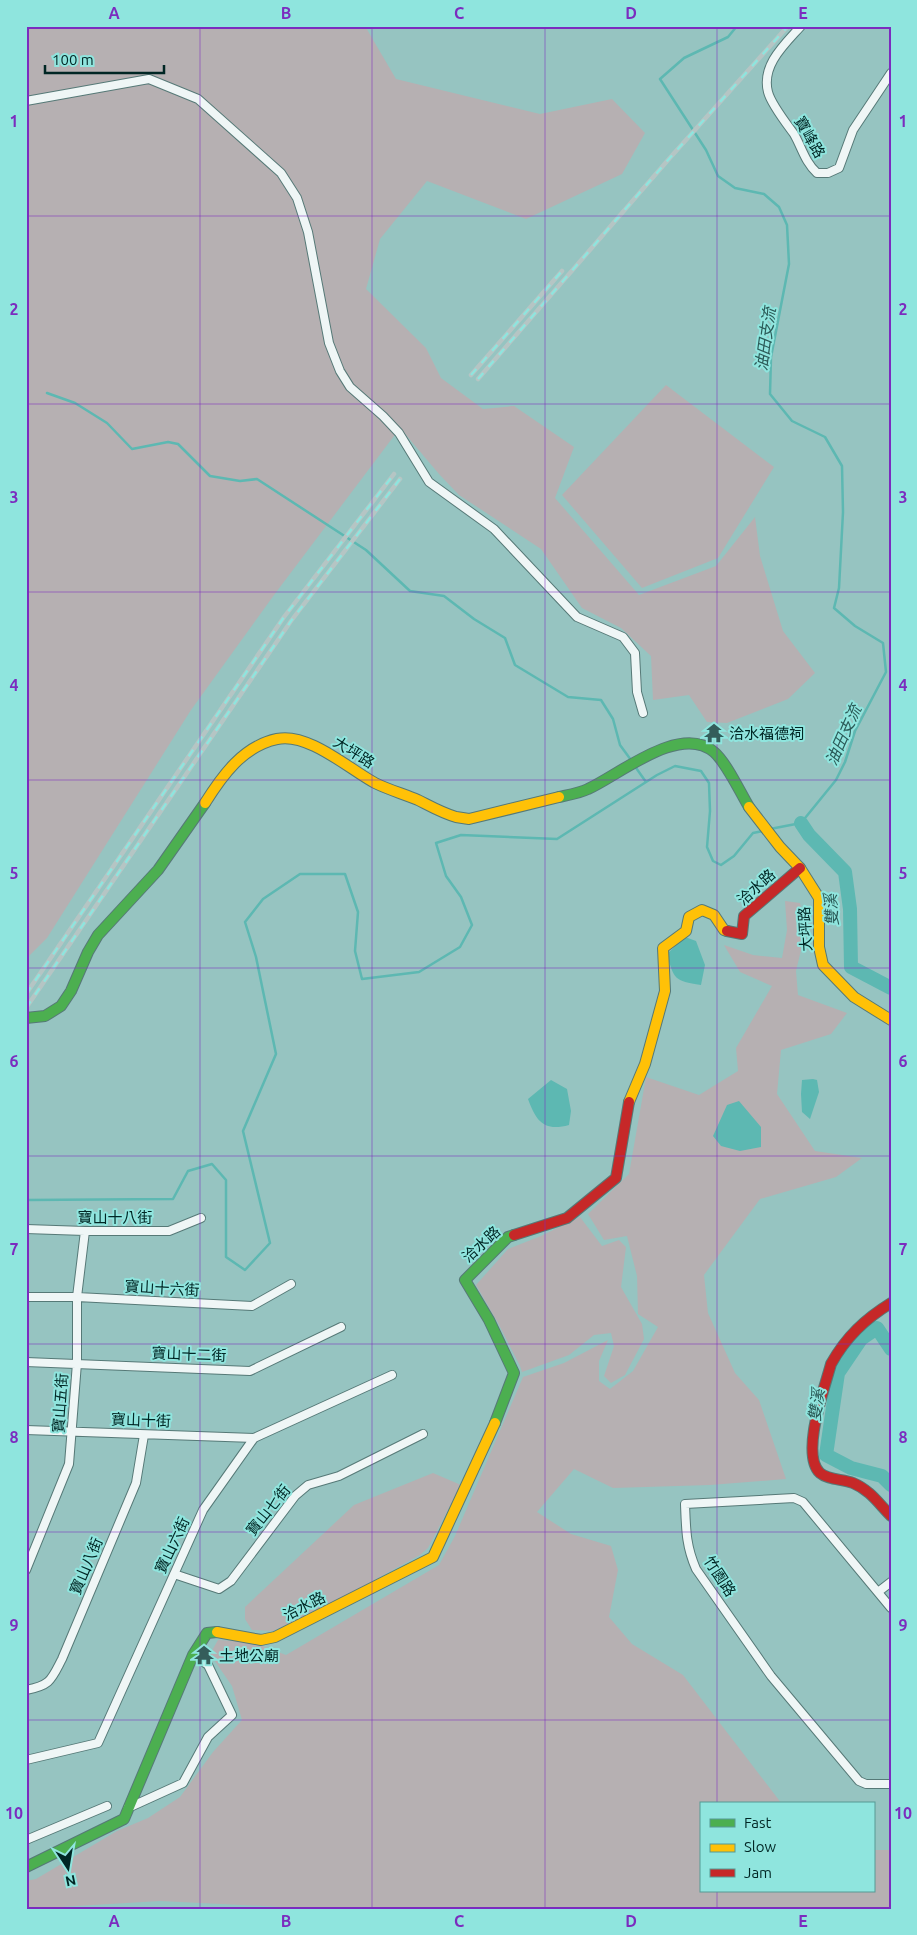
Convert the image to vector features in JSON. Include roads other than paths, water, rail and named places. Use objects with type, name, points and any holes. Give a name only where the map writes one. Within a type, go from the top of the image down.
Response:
[{"type":"street","name":"寶峰路","points":[[801,26],[776,54],[766,76],[768,93],[798,141],[810,166],[817,173],[828,173],[839,168],[853,130],[891,73]]},
{"type":"street","points":[[26,101],[149,79],[198,99],[281,173],[297,198],[308,232],[329,343],[340,370],[350,387],[383,416],[398,433],[429,482],[494,529],[577,617],[623,637],[635,654],[637,692],[642,713]]},
{"type":"street","name":"大坪路","points":[[26,1018],[45,1016],[60,1007],[66,999],[85,956],[98,935],[148,882],[223,776],[242,755],[260,743],[273,738],[286,738],[304,741],[372,781],[419,801],[439,812],[462,819],[572,795],[599,784],[657,750],[676,745],[691,744],[704,746],[714,752],[750,809],[816,890],[819,898],[819,947],[823,964],[828,972],[854,997],[891,1020]]},
{"type":"street","name":"洽水路","points":[[26,1867],[124,1819],[193,1655],[206,1633],[220,1632],[261,1640],[275,1637],[433,1557],[490,1433],[514,1373],[490,1320],[465,1280],[508,1237],[567,1218],[616,1178],[629,1100],[644,1064],[665,991],[663,948],[686,931],[689,917],[702,910],[714,915],[724,930],[742,934],[744,916],[800,868]]},
{"type":"street","name":"寶山十八街","points":[[26,1229],[169,1231],[201,1218]]},
{"type":"street","name":"寶山五街","points":[[26,1570],[69,1464],[77,1363],[77,1297],[85,1231]]},
{"type":"street","name":"寶山十六街","points":[[26,1296],[252,1306],[291,1284]]},
{"type":"street","points":[[891,1303],[854,1328],[835,1356],[831,1364],[812,1439],[812,1450],[814,1465],[820,1472],[835,1480],[862,1488],[891,1516]]},
{"type":"street","name":"寶山十二街","points":[[26,1362],[250,1371],[341,1327]]},
{"type":"street","points":[[254,1438],[392,1375]]},
{"type":"street","name":"寶山十街","points":[[26,1430],[254,1438]]},
{"type":"street","name":"寶山七街","points":[[174,1574],[219,1589],[231,1581],[295,1496],[308,1485],[339,1476],[423,1434]]},
{"type":"street","name":"寶山八街","points":[[26,1690],[38,1688],[49,1682],[62,1659],[136,1483],[144,1435]]},
{"type":"street","name":"寶山六街","points":[[26,1760],[98,1742],[203,1510],[254,1438]]},
{"type":"street","name":"竹園路","points":[[891,1608],[803,1502],[794,1498],[685,1504],[686,1537],[689,1552],[696,1569],[770,1676],[858,1781],[866,1784],[891,1784]]},
{"type":"street","points":[[878,1592],[891,1582]]},
{"type":"street","name":"洽水路","points":[[128,1808],[183,1783],[208,1737],[232,1715],[208,1665],[193,1655]]},
{"type":"street","points":[[26,1840],[107,1806]]},
{"type":"water","points":[[685,937],[696,941],[705,965],[701,985],[680,980],[671,969],[667,954]]},
{"type":"water","points":[[551,1080],[567,1089],[571,1111],[569,1125],[560,1127],[547,1126],[538,1119],[531,1107],[528,1099]]},
{"type":"water","points":[[802,1080],[817,1080],[819,1092],[810,1119],[802,1112]]},
{"type":"water","points":[[739,1101],[761,1127],[761,1147],[740,1151],[721,1146],[713,1136],[727,1105]]},
{"type":"waterway","name":"油田支流","points":[[737,26],[728,37],[684,58],[660,79],[706,150],[718,176],[735,188],[764,194],[779,207],[787,225],[789,264],[771,357],[770,394],[792,421],[825,437],[842,466],[843,512],[839,588],[834,608],[855,626],[883,643],[886,672],[855,731],[845,762],[836,780],[801,823],[770,829]]},
{"type":"waterway","points":[[47,393],[75,403],[107,423],[132,449],[168,442],[178,444],[210,476],[240,481],[257,479],[366,550],[410,591],[444,596],[474,619],[505,638],[515,665],[568,697],[601,700],[613,719],[620,745],[631,760]]},
{"type":"waterway","points":[[634,765],[646,782]]},
{"type":"waterway","points":[[26,1200],[173,1199],[188,1171],[212,1164],[226,1180],[226,1257],[245,1270],[270,1243],[243,1131],[276,1054],[256,957],[245,922],[263,899],[300,874],[345,874],[358,912],[355,951],[362,979],[419,972],[460,947],[472,925],[461,897],[446,876],[436,843],[461,835],[557,839],[657,775],[675,766],[701,771],[709,783],[710,811],[707,847],[713,861],[721,865],[734,856],[753,833],[763,831]]},
{"type":"waterway","name":"雙溪","points":[[801,823],[809,835],[845,872],[850,909],[851,967],[891,988]]},
{"type":"waterway","name":"雙溪","points":[[891,1349],[877,1328],[861,1339],[838,1373],[826,1455],[851,1468],[882,1476],[891,1485]]},
{"type":"railway","points":[[478,379],[668,160],[788,26]]},
{"type":"railway","points":[[471,375],[562,271]]},
{"type":"railway","points":[[26,994],[284,617],[394,474]]},
{"type":"railway","points":[[26,1008],[291,621],[400,479]]},
{"type":"place","name":"洽水福德祠","points":[[714,733]]},
{"type":"place","name":"土地公廟","points":[[204,1655]]}]
